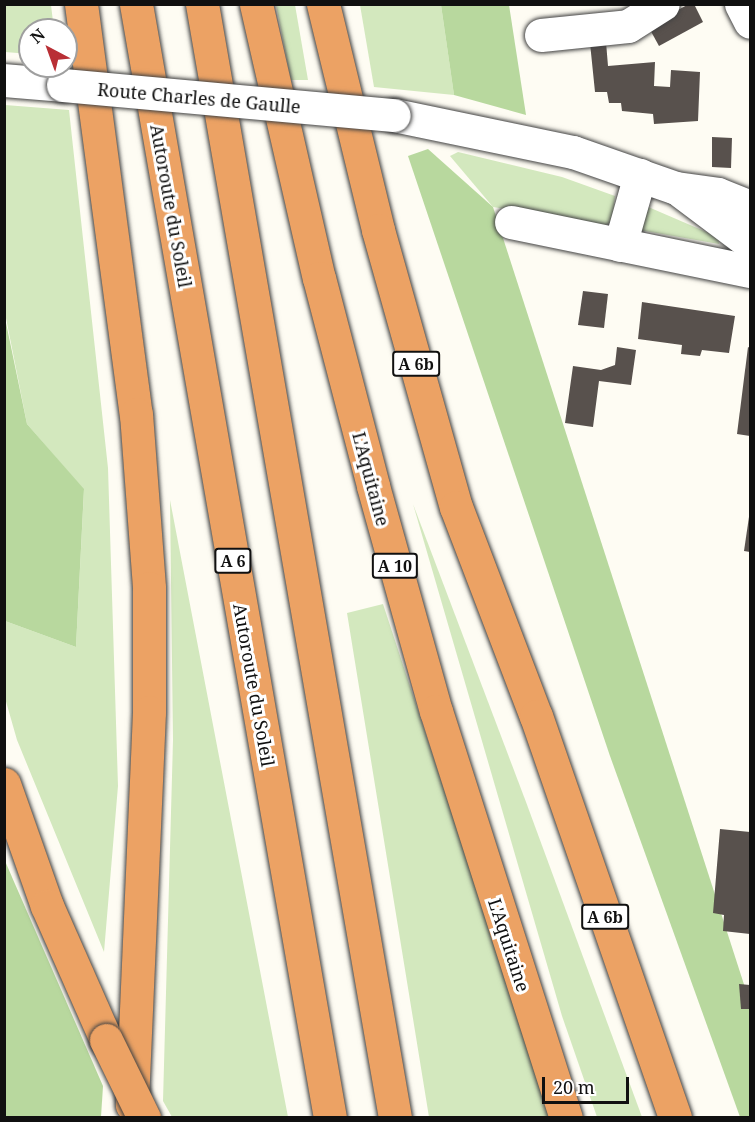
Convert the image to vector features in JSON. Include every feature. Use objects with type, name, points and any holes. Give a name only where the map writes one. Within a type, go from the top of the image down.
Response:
[{"type":"highway","points":[[81,4],[136,414],[148,588],[149,712],[131,1118]]},
{"type":"highway","name":"Autoroute du Soleil","points":[[136,4],[330,1118]]},
{"type":"highway","points":[[202,4],[396,1118]]},
{"type":"highway","name":"L'Aquitaine","points":[[256,4],[319,278],[373,486],[447,745],[567,1118]]},
{"type":"highway","name":"A 6b","points":[[323,4],[378,230],[456,507],[536,716],[675,1118]]},
{"type":"highway","points":[[4,784],[47,906],[106,1040],[144,1118]]},
{"type":"street","points":[[541,35],[627,26],[663,4]]},
{"type":"street","points":[[741,4],[750,22]]},
{"type":"street","name":"Route Charles de Gaulle","points":[[4,80],[394,115],[573,152],[676,188]]},
{"type":"street","points":[[620,245],[640,175]]},
{"type":"street","points":[[676,188],[718,194],[750,207]]},
{"type":"street","points":[[676,188],[750,243]]},
{"type":"street","points":[[511,222],[750,271]]},
{"type":"green space","points":[[4,5],[51,5],[53,18],[18,18],[18,53],[5,52]]},
{"type":"green space","points":[[276,5],[295,5],[308,80],[291,80]]},
{"type":"green space","points":[[360,5],[441,5],[454,95],[374,87]]},
{"type":"green space","points":[[441,5],[509,5],[526,115],[454,95]]},
{"type":"green space","points":[[5,105],[69,110],[108,468],[118,786],[104,952],[17,740],[5,698],[5,621],[76,647],[84,490],[27,424],[5,313]]},
{"type":"green space","points":[[428,149],[493,207],[750,1003],[750,1117],[740,1117],[610,756],[408,156]]},
{"type":"green space","points":[[458,152],[562,177],[615,196],[612,222],[605,225],[493,207],[450,156]]},
{"type":"green space","points":[[646,206],[718,237],[719,244],[639,230]]},
{"type":"green space","points":[[4,313],[27,424],[84,489],[76,647],[5,621]]},
{"type":"green space","points":[[170,500],[288,1117],[172,1117],[163,1101],[173,740]]},
{"type":"green space","points":[[413,504],[642,1117],[597,1117],[562,1016]]},
{"type":"green space","points":[[383,604],[555,1117],[429,1117],[347,613]]},
{"type":"green space","points":[[5,861],[103,1086],[101,1117],[5,1117]]},
{"type":"building","points":[[689,4],[694,4],[703,22],[659,46],[648,26]]},
{"type":"building","points":[[606,42],[608,66],[655,62],[654,86],[670,87],[671,70],[700,72],[698,121],[654,124],[653,114],[622,111],[621,103],[609,103],[607,92],[595,92],[590,43]]},
{"type":"building","points":[[712,137],[732,138],[731,168],[712,167]]},
{"type":"building","points":[[583,291],[608,294],[604,328],[578,325]]},
{"type":"building","points":[[642,302],[735,316],[729,353],[702,350],[700,356],[681,354],[682,345],[638,339]]},
{"type":"building","points":[[617,347],[636,350],[631,385],[599,381],[593,427],[565,423],[573,366],[601,370],[615,365]]},
{"type":"building","points":[[748,347],[750,348],[750,436],[737,434]]},
{"type":"building","points":[[750,510],[750,552],[744,551]]},
{"type":"building","points":[[720,829],[750,832],[750,934],[723,931],[724,915],[713,913]]},
{"type":"building","points":[[739,984],[750,985],[750,1009],[741,1009]]}]
